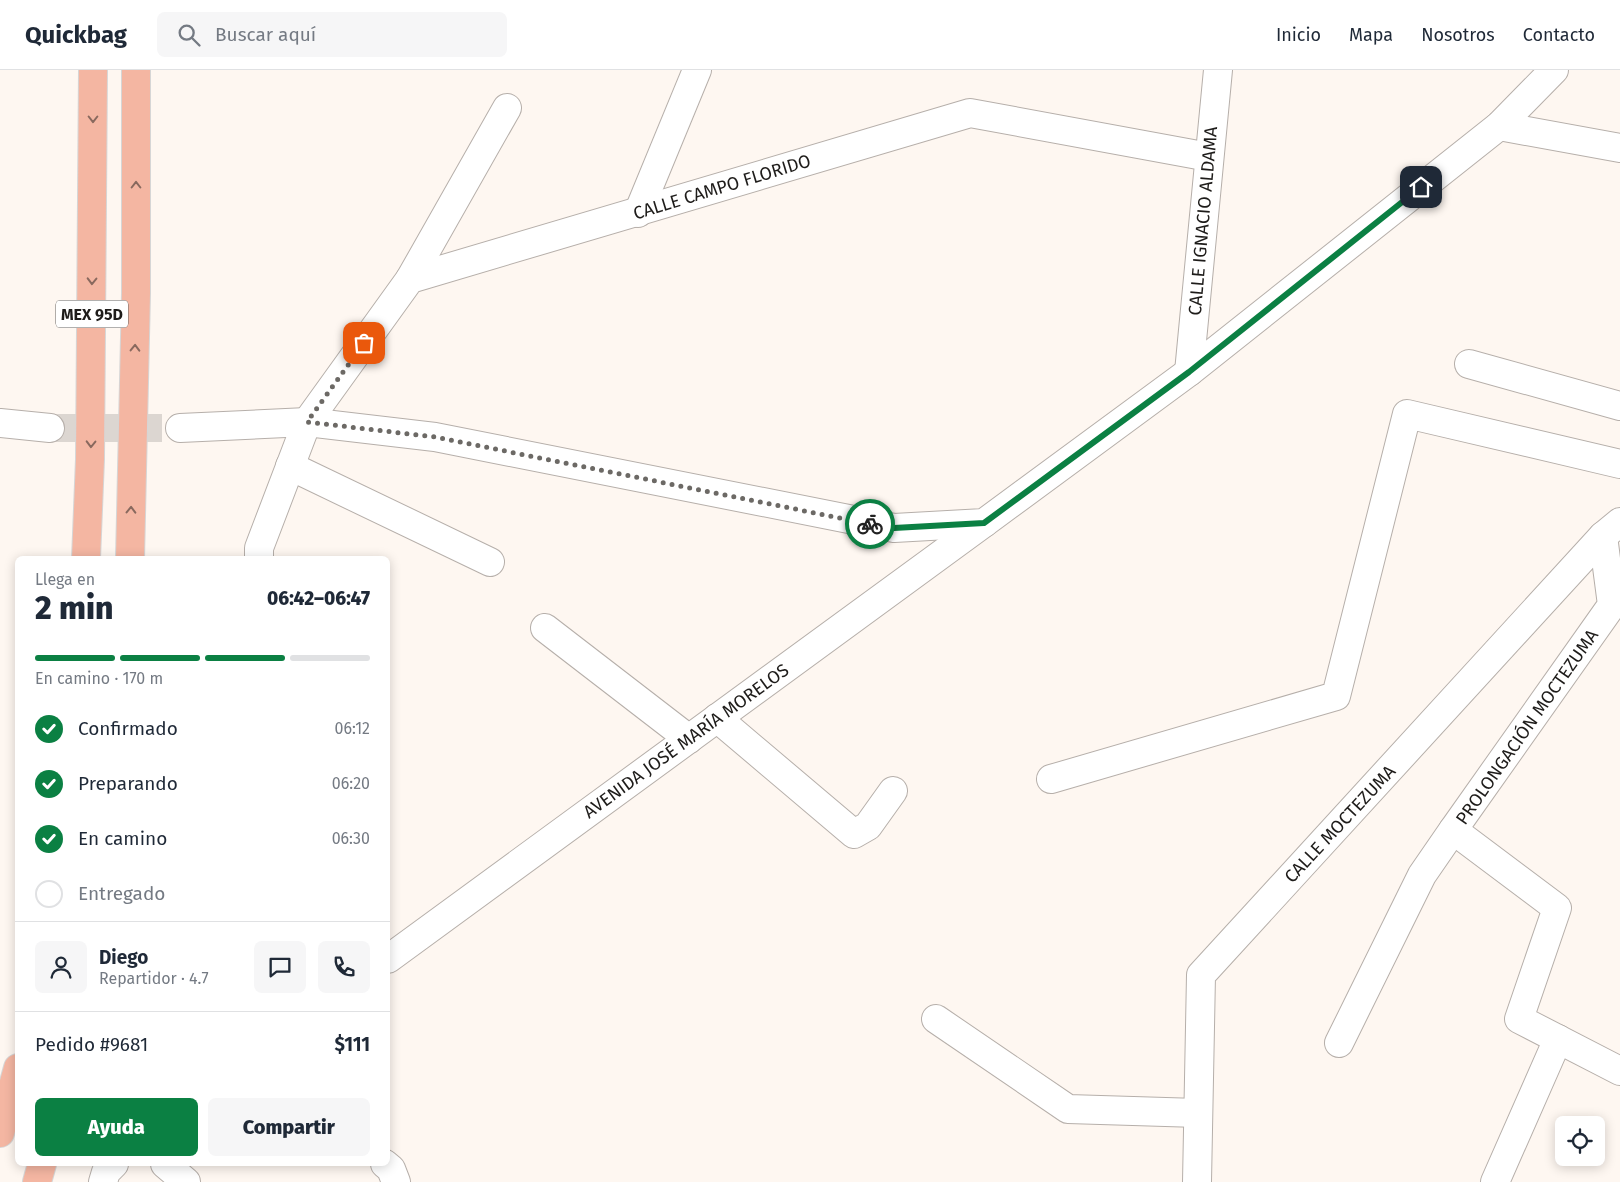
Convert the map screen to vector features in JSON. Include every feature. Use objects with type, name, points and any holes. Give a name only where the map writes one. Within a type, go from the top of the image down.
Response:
[{"type":"highway","name":"MEX 95D","points":[[86,556],[90,459],[93,70]]},
{"type":"highway","name":"MEX 95D","points":[[130,556],[136,293],[136,70]]},
{"type":"highway","points":[[0,1133],[15,1079]]},
{"type":"highway","points":[[37,1182],[41,1166]]},
{"type":"street","name":"CALLE IGNACIO ALDAMA","points":[[1189,372],[1218,70]]},
{"type":"street","points":[[638,213],[691,72]]},
{"type":"street","name":"AVENIDA JOSÉ MARÍA MORELOS","points":[[390,958],[1189,372],[1499,126],[1547,74]]},
{"type":"street","points":[[259,556],[259,548],[307,422],[410,279],[507,108]]},
{"type":"street","name":"CALLE CAMPO FLORIDO","points":[[410,279],[638,213],[970,113],[1209,156]]},
{"type":"street","points":[[1499,126],[1620,148]]},
{"type":"street","points":[[1469,364],[1620,406]]},
{"type":"street","points":[[1051,779],[1336,696],[1407,414],[1620,464]]},
{"type":"street","points":[[180,428],[307,422],[435,437],[894,528],[984,523]]},
{"type":"street","points":[[0,423],[50,428]]},
{"type":"street","points":[[290,466],[490,562]]},
{"type":"street","name":"PROLONGACIÓN MOCTEZUMA","points":[[1612,529],[1612,605],[1454,830],[1557,908],[1519,1019],[1620,1071]]},
{"type":"street","name":"CALLE MOCTEZUMA","points":[[1197,1182],[1201,976],[1612,529]]},
{"type":"street","points":[[545,628],[689,739]]},
{"type":"street","points":[[717,718],[854,834],[868,826],[893,791]]},
{"type":"street","points":[[1339,1043],[1422,875],[1454,830]]},
{"type":"street","points":[[936,1019],[1068,1109],[1198,1113]]},
{"type":"street","points":[[1495,1182],[1558,1040]]},
{"type":"street","points":[[167,1166],[186,1182]]},
{"type":"street","points":[[387,1166],[391,1169],[396,1182]]},
{"type":"tunnel","points":[[50,428],[180,428]]},
{"type":"way so far","points":[[364,343],[307,422],[435,437],[870,524]]},
{"type":"route","points":[[870,524],[894,528],[984,523],[1189,372],[1421,187]]}]
